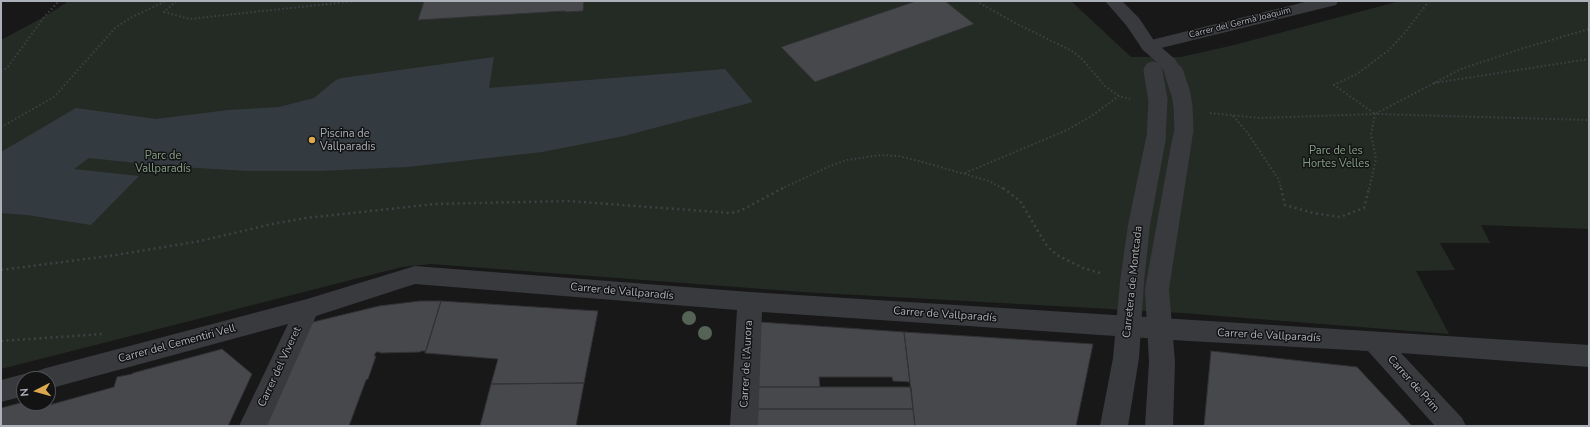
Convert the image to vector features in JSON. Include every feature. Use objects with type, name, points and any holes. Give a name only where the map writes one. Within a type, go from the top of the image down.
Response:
[{"type":"street","points":[[1113,1],[1133,22],[1149,46],[1169,63],[1181,94],[1183,106],[1184,119],[1179,165],[1157,289],[1162,362],[1159,426]]},
{"type":"street","name":"Carrer del Germà Joaquim","points":[[1149,46],[1330,1]]},
{"type":"street","name":"Carretera de Montcada","points":[[1114,426],[1126,358],[1132,282],[1139,225],[1156,138],[1158,100],[1149,62],[1149,46]]},
{"type":"street","name":"Carrer de Vallparadís","points":[[307,309],[415,275],[750,302],[1589,356]]},
{"type":"street","name":"Carrer de l'Aurora","points":[[744,426],[750,302]]},
{"type":"street","name":"Carrer del Cementiri Vell","points":[[56,376],[307,309]]},
{"type":"street","name":"Carrer del Viveret","points":[[253,426],[307,309]]},
{"type":"street","name":"Carrer de Prim","points":[[1374,341],[1452,426]]},
{"type":"street","points":[[1,391],[16,387]]},
{"type":"path","points":[[1,71],[7,68],[59,1]]},
{"type":"path","points":[[1,127],[54,97],[114,28],[132,17],[166,1]]},
{"type":"path","points":[[176,1],[164,12],[188,19],[356,1]]},
{"type":"path","points":[[976,1],[1015,23],[1072,51],[1082,59],[1105,86],[1119,96],[1136,100]]},
{"type":"path","points":[[1375,114],[1334,85],[1358,74],[1389,50],[1407,31],[1429,1]]},
{"type":"path","points":[[1375,114],[1461,69],[1589,29]]},
{"type":"path","points":[[1432,84],[1589,59]]},
{"type":"path","points":[[965,173],[1067,130],[1090,117],[1119,96]]},
{"type":"path","points":[[1208,113],[1260,118],[1375,114],[1589,120]]},
{"type":"path","points":[[1233,116],[1247,132],[1279,180],[1285,205],[1313,212],[1340,216],[1364,208],[1376,159],[1371,134],[1375,114]]},
{"type":"path","points":[[1,270],[116,255],[200,241],[272,224],[306,218],[435,204],[568,201],[731,213],[751,206],[813,172],[847,160],[864,157],[898,156],[965,173],[1001,186],[1020,201],[1041,236],[1057,255],[1083,268],[1132,282]]},
{"type":"green space","name":"Parc de Vallparadís","points":[[66,1],[1071,1],[1131,57],[1181,57],[1234,45],[1400,1],[1589,1],[1589,229],[1481,225],[1490,243],[1440,243],[1455,270],[1416,271],[1449,334],[1182,313],[803,292],[431,264],[402,267],[1,369],[1,40],[42,18],[66,3]]},
{"type":"shaded area","name":"Piscina de Vallparadis","points":[[494,57],[489,88],[725,69],[753,102],[624,136],[542,152],[407,167],[319,171],[248,171],[164,166],[89,158],[74,169],[139,176],[91,225],[27,215],[1,213],[1,152],[76,108],[156,119],[228,110],[279,107],[314,98],[336,80],[342,78]]},
{"type":"building","points":[[424,1],[584,1],[583,11],[418,20]]},
{"type":"building","points":[[916,1],[945,1],[974,24],[815,82],[781,47]]},
{"type":"building","points":[[420,301],[441,301],[426,351],[376,352],[368,379],[366,380],[349,426],[263,426],[309,323],[379,306]]},
{"type":"building","points":[[441,301],[598,311],[584,383],[491,384],[498,359],[425,353]]},
{"type":"building","points":[[759,322],[904,332],[910,382],[893,381],[892,377],[819,377],[820,387],[757,387]]},
{"type":"building","points":[[904,332],[1093,344],[1076,426],[915,426]]},
{"type":"building","points":[[222,349],[252,374],[228,426],[1,426],[1,408],[16,404],[16,411],[56,411],[56,403],[114,387],[117,377]]},
{"type":"building","points":[[1211,351],[1357,367],[1412,426],[1204,426]]},
{"type":"building","points":[[584,383],[576,426],[480,426],[491,384]]},
{"type":"building","points":[[757,387],[911,387],[913,409],[757,409]]},
{"type":"building","points":[[757,409],[913,409],[915,426],[756,426]]},
{"type":"place","name":"Piscina de Vallparadis","points":[[312,140]]},
{"type":"park label","name":"Parc de les Hortes Velles","points":[[1336,157]]}]
